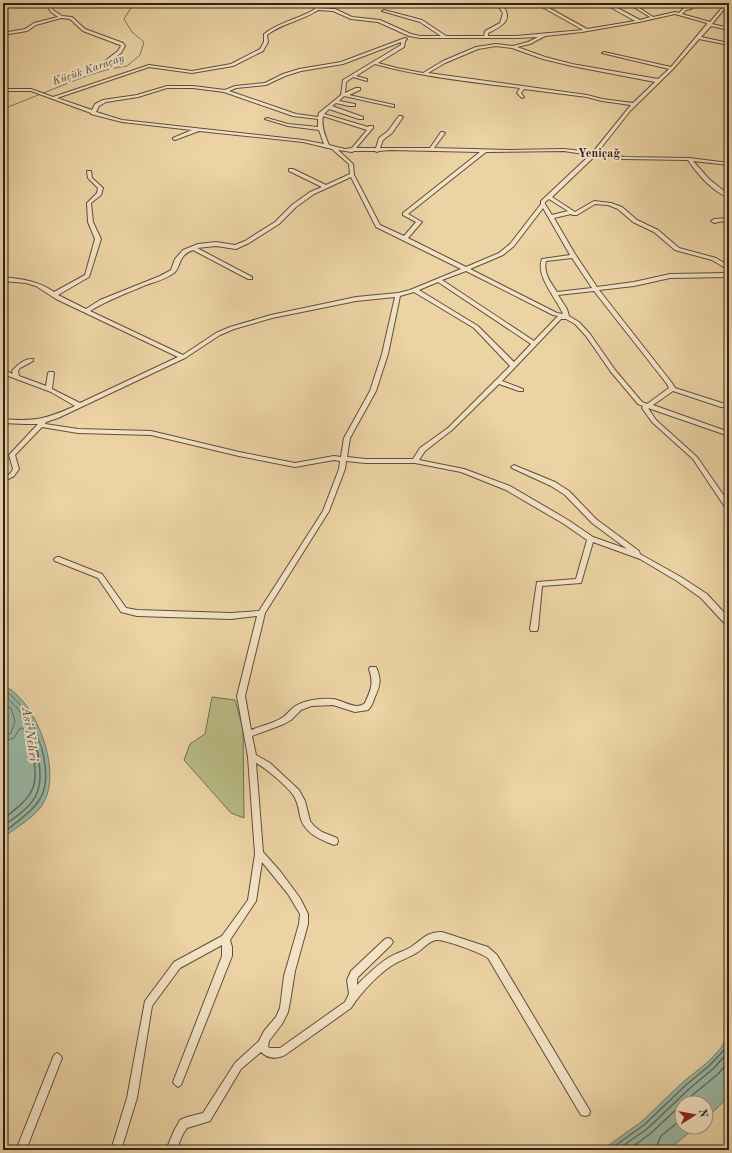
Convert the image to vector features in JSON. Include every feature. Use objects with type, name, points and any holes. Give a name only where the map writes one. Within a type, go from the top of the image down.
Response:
[{"type":"street","points":[[55,3],[49,6],[52,11],[61,16],[71,18],[84,30],[122,44],[123,46],[120,52],[102,65]]},
{"type":"street","points":[[315,3],[317,9]]},
{"type":"street","points":[[486,36],[486,32],[502,24],[506,16],[504,8],[498,3]]},
{"type":"street","points":[[537,3],[586,30]]},
{"type":"street","points":[[605,3],[639,21]]},
{"type":"street","points":[[629,3],[654,18]]},
{"type":"street","points":[[3,480],[12,475],[16,469],[12,454],[42,423],[183,357],[218,334],[232,328],[356,299],[398,295],[415,290],[501,254],[512,245],[544,204],[543,202],[594,154],[628,110],[672,68],[728,3]]},
{"type":"street","points":[[680,14],[685,9],[690,8]]},
{"type":"street","points":[[51,97],[149,66],[180,72],[192,72],[232,65],[262,50],[266,42],[265,35],[268,32],[285,24],[309,16],[317,9],[334,10],[351,18],[379,21],[410,35],[444,37],[516,37],[544,35],[586,30],[675,13],[709,24],[729,28]]},
{"type":"street","points":[[384,11],[421,21],[444,37]]},
{"type":"street","points":[[3,34],[26,30],[35,24],[61,16]]},
{"type":"street","points":[[225,91],[235,87],[266,84],[284,75],[300,70],[342,63],[403,40],[410,35]]},
{"type":"street","points":[[513,47],[544,35]]},
{"type":"street","points":[[698,38],[729,44]]},
{"type":"street","points":[[344,95],[344,81],[403,46],[403,40]]},
{"type":"street","points":[[424,74],[444,62],[478,48],[496,45],[513,47],[544,58],[572,65],[659,81]]},
{"type":"street","points":[[604,53],[672,68]]},
{"type":"street","points":[[376,63],[424,74],[587,96],[602,100],[634,104]]},
{"type":"street","points":[[353,76],[366,80]]},
{"type":"street","points":[[93,113],[97,105],[105,101],[138,96],[167,87],[193,87],[225,91],[295,115],[320,116],[370,128],[352,151]]},
{"type":"street","points":[[522,97],[519,93],[523,87]]},
{"type":"street","points":[[326,146],[320,129],[320,116],[344,95],[358,89]]},
{"type":"street","points":[[3,90],[31,90],[93,113],[122,120],[303,141],[352,151],[377,151],[390,149],[484,151],[564,150],[624,158],[689,159],[729,164]]},
{"type":"street","points":[[344,95],[392,106]]},
{"type":"street","points":[[336,101],[353,105]]},
{"type":"street","points":[[329,107],[361,118]]},
{"type":"street","points":[[377,151],[381,139],[390,132],[401,117]]},
{"type":"street","points":[[267,119],[288,125],[320,129]]},
{"type":"street","points":[[175,139],[199,129]]},
{"type":"street","points":[[431,150],[443,133]]},
{"type":"street","points":[[334,148],[351,164],[352,175],[378,226],[405,238],[555,314],[567,317],[577,323],[588,335],[613,371],[640,403],[729,434]]},
{"type":"street","points":[[405,238],[419,222],[405,214],[484,151]]},
{"type":"street","points":[[689,159],[698,171],[720,192],[729,197]]},
{"type":"street","points":[[291,170],[324,186]]},
{"type":"street","points":[[54,295],[87,276],[98,239],[93,232],[93,225],[88,211],[89,203],[99,194],[101,188],[90,178],[89,172]]},
{"type":"street","points":[[86,311],[102,301],[168,274],[173,271],[181,255],[193,248],[216,244],[236,247],[247,242],[277,223],[294,206],[312,193],[324,186],[352,175]]},
{"type":"street","points":[[549,197],[575,214],[594,202],[609,204],[620,208],[635,220],[656,231],[677,249],[714,259],[729,268]]},
{"type":"street","points":[[544,204],[573,256],[595,288],[667,379],[672,389],[721,405],[729,406]]},
{"type":"street","points":[[551,217],[571,212]]},
{"type":"street","points":[[714,221],[729,219]]},
{"type":"street","points":[[193,248],[250,278]]},
{"type":"street","points":[[567,317],[544,272],[542,264],[544,260],[573,256]]},
{"type":"street","points":[[555,294],[634,284],[670,276],[729,275]]},
{"type":"street","points":[[3,279],[29,282],[45,287],[54,295],[183,357]]},
{"type":"street","points":[[438,280],[535,344]]},
{"type":"street","points":[[415,290],[476,327],[514,366]]},
{"type":"street","points":[[118,1149],[132,1098],[148,1004],[177,965],[225,939],[252,901],[259,854],[252,757],[241,696],[261,613],[326,511],[342,469],[347,438],[372,391],[385,354],[398,295]]},
{"type":"street","points":[[415,461],[419,452],[425,446],[445,433],[499,382],[559,318],[567,317]]},
{"type":"street","points":[[16,376],[15,371],[18,367],[31,360]]},
{"type":"street","points":[[3,372],[49,390],[80,406]]},
{"type":"street","points":[[49,390],[50,373]]},
{"type":"street","points":[[499,382],[521,390]]},
{"type":"street","points":[[672,389],[645,408],[654,421],[695,458],[729,508]]},
{"type":"street","points":[[3,421],[27,424],[42,423],[78,431],[151,433],[190,441],[239,454],[295,465],[334,458],[415,461],[462,470],[508,488],[566,522],[590,539],[642,556]]},
{"type":"street","points":[[514,466],[553,484],[567,493],[594,521],[642,556],[704,596],[729,622]]},
{"type":"street","points":[[534,628],[539,584],[579,581],[590,539]]},
{"type":"street","points":[[56,559],[100,576],[124,610],[137,612],[231,616],[261,613]]},
{"type":"street","points":[[248,734],[281,722],[288,718],[298,708],[310,702],[333,702],[355,709],[365,708],[368,705],[376,686],[376,678],[373,669]]},
{"type":"street","points":[[252,757],[268,765],[296,792],[302,802],[307,823],[310,828],[334,841]]},
{"type":"street","points":[[171,1150],[180,1128],[185,1123],[206,1117],[238,1066],[263,1044],[265,1038],[280,1020],[284,1011],[292,962],[304,922],[304,913],[268,862],[259,854]]},
{"type":"street","points":[[263,1044],[264,1048],[269,1053],[276,1054],[282,1052],[313,1029],[334,1017],[348,1005],[354,996],[380,969],[392,960],[415,949],[429,938],[437,936],[446,937],[486,950],[494,958],[585,1111]]},
{"type":"street","points":[[178,1082],[227,956],[225,939]]},
{"type":"street","points":[[354,996],[352,980],[354,974],[388,942]]},
{"type":"street","points":[[21,1150],[57,1058]]},
{"type":"green space","points":[[212,697],[235,700],[243,729],[244,818],[231,813],[184,760],[190,744],[205,734]]},
{"type":"water","name":"Asi Nehri","points":[[3,685],[15,693],[36,721],[48,757],[50,775],[48,791],[42,805],[29,819],[3,838],[3,733],[6,718],[3,711]]},
{"type":"water","points":[[729,1033],[729,1096],[714,1111],[714,1095],[674,1095],[674,1135],[686,1135],[668,1150],[602,1150],[641,1122],[683,1082],[708,1062],[721,1048]]},
{"type":"waterway","name":"Küçük Karaçay","points":[[3,109],[86,76],[109,69],[127,66],[140,55],[144,42],[132,32],[124,19],[134,3]]},
{"type":"district","name":"Yeniçağ","points":[[599,153]]}]
